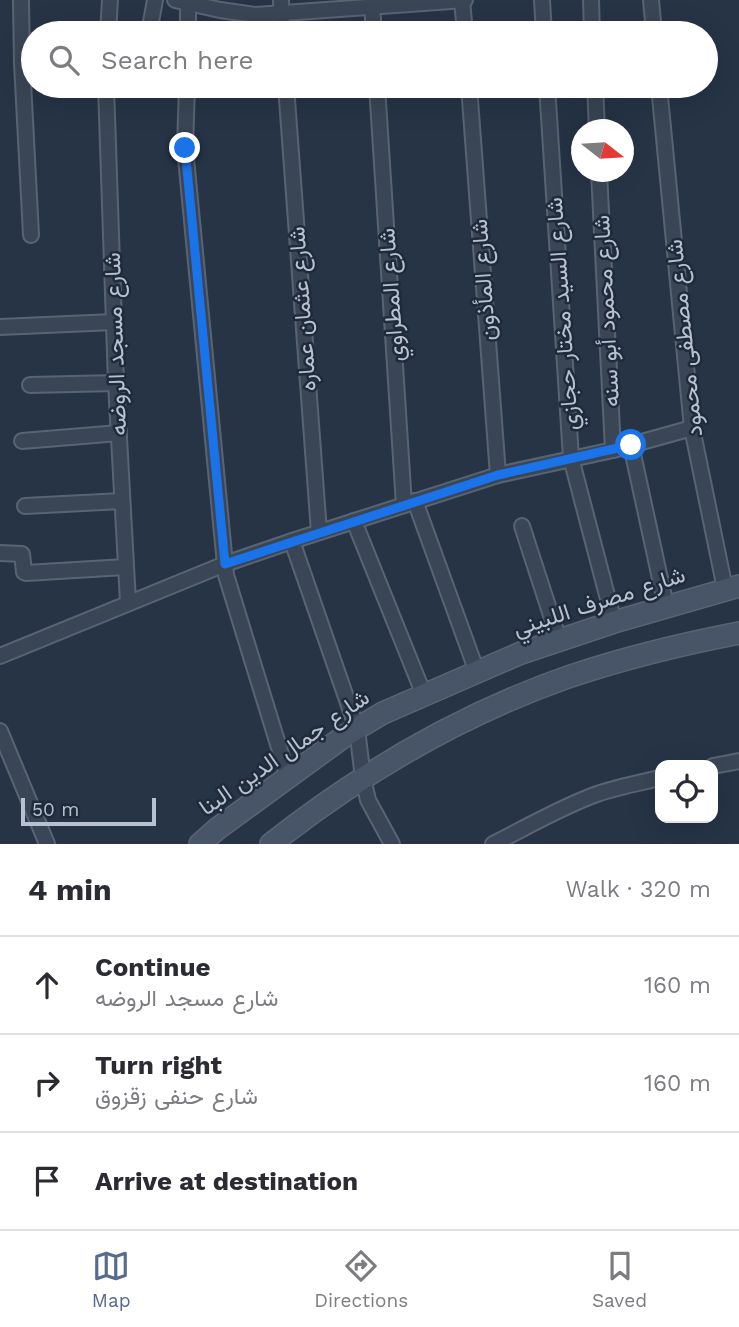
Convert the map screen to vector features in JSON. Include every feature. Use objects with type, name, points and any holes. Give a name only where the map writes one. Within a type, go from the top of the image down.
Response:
[{"type":"main road","name":"شارع مصرف اللبيني","points":[[477,672],[559,640],[732,587]]},
{"type":"main road","points":[[271,844],[314,810],[390,761],[490,709],[568,678],[632,658],[739,633]]},
{"type":"main road","name":"شارع جمال الدين البنا","points":[[200,844],[337,741],[383,713],[477,672]]},
{"type":"street","points":[[21,0],[21,21]]},
{"type":"street","points":[[109,21],[110,0]]},
{"type":"street","points":[[151,21],[155,0]]},
{"type":"street","points":[[185,21],[181,2],[240,14],[281,7],[372,6],[464,0],[465,21]]},
{"type":"street","points":[[542,0],[543,21]]},
{"type":"street","points":[[591,0],[592,21]]},
{"type":"street","points":[[651,0],[653,21]]},
{"type":"street","points":[[372,6],[373,21]]},
{"type":"street","points":[[24,98],[31,235]]},
{"type":"street","name":"شارع مسجد الروضه","points":[[106,98],[116,383],[128,603]]},
{"type":"street","points":[[187,98],[186,161],[225,564],[230,589],[288,778]]},
{"type":"street","name":"شارع عثمان عماره","points":[[287,98],[319,532]]},
{"type":"street","name":"شارع المطراوي","points":[[378,98],[409,503],[477,672]]},
{"type":"street","name":"شارع المأذون","points":[[470,98],[498,475]]},
{"type":"street","name":"شارع السيد مختار حجازي","points":[[548,98],[571,458],[614,622]]},
{"type":"street","points":[[596,98],[596,119]]},
{"type":"street","name":"شارع مصطفى محمود","points":[[660,98],[692,428],[732,587]]},
{"type":"street","name":"شارع محمود أبو سنه","points":[[600,182],[613,450]]},
{"type":"street","points":[[0,327],[114,322]]},
{"type":"street","points":[[30,385],[116,383]]},
{"type":"street","points":[[0,656],[225,564],[319,532],[498,475],[613,450],[692,428]]},
{"type":"street","points":[[22,441],[119,433]]},
{"type":"street","points":[[631,445],[666,606]]},
{"type":"street","points":[[25,506],[122,500]]},
{"type":"street","points":[[354,521],[424,695]]},
{"type":"street","points":[[522,526],[559,640]]},
{"type":"street","points":[[292,541],[357,729],[363,778],[369,800],[392,844]]},
{"type":"street","points":[[0,552],[22,554],[26,573],[125,567]]},
{"type":"street","points":[[0,730],[47,844]]},
{"type":"street","points":[[718,765],[739,761]]},
{"type":"street","points":[[493,844],[597,794],[655,779]]},
{"type":"route","points":[[185,148],[225,564],[498,475],[631,445]]}]
